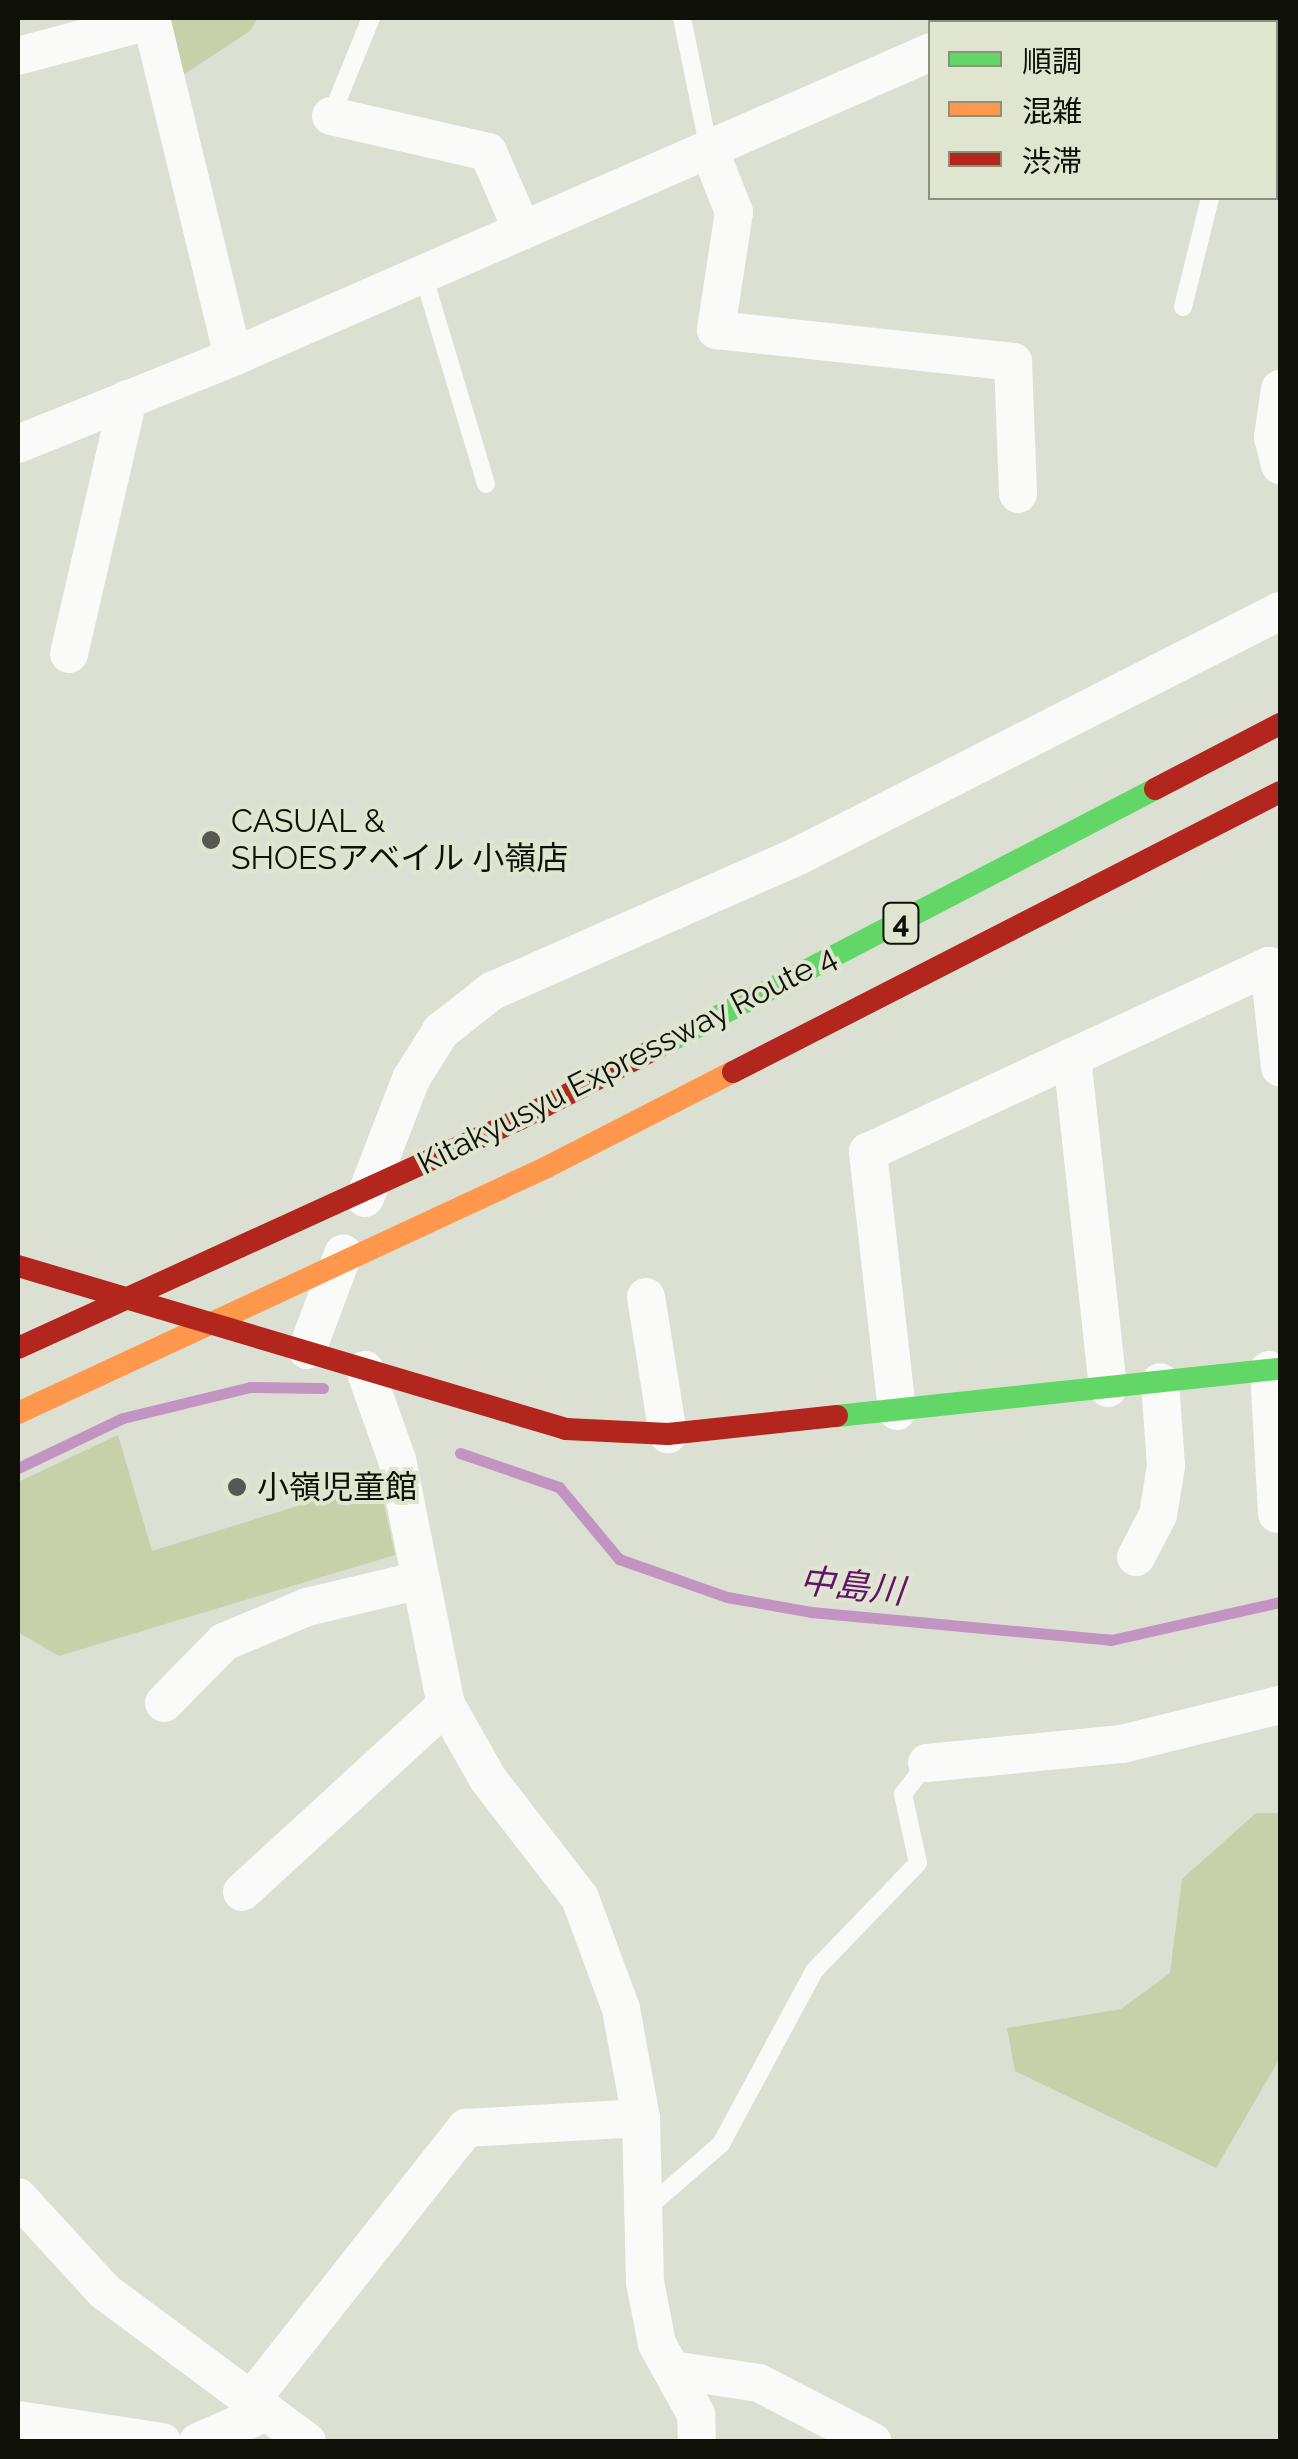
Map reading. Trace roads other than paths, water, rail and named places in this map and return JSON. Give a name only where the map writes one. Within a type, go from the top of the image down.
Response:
[{"type":"main road","name":"Kitakyusyu Expressway Route 4","points":[[18,1348],[520,1119],[1280,724]]},
{"type":"main road","name":"Kitakyusyu Expressway Route 4","points":[[18,1412],[545,1168],[1280,792]]},
{"type":"main road","points":[[18,1266],[566,1429],[668,1434],[1275,1370]]},
{"type":"street","points":[[18,56],[152,19],[233,357]]},
{"type":"street","points":[[18,444],[233,357],[928,53]]},
{"type":"street","points":[[330,116],[488,152],[522,230]]},
{"type":"street","points":[[710,149],[734,212],[716,330],[1013,362],[1018,494]]},
{"type":"street","points":[[1280,389],[1272,437],[1280,465]]},
{"type":"street","points":[[68,654],[128,400]]},
{"type":"street","points":[[307,1350],[411,1079],[441,1031],[492,991],[796,857],[1280,611]]},
{"type":"street","points":[[897,1411],[868,1152],[1269,966],[1280,1068]]},
{"type":"street","points":[[1072,1057],[1108,1388]]},
{"type":"street","points":[[646,1297],[668,1434]]},
{"type":"street","points":[[365,1370],[397,1460],[446,1705],[488,1780],[580,1898],[620,2008],[641,2118],[640,2213],[657,2344],[696,2414],[697,2442]]},
{"type":"street","points":[[1275,1370],[1277,1514]]},
{"type":"street","points":[[1136,1557],[1158,1515],[1166,1466],[1160,1382]]},
{"type":"street","points":[[164,1703],[224,1642],[306,1607],[420,1580]]},
{"type":"street","points":[[242,1892],[446,1705]]},
{"type":"street","points":[[926,1763],[1122,1744],[1280,1705]]},
{"type":"street","points":[[198,2442],[258,2406],[466,2128],[641,2118]]},
{"type":"street","points":[[18,2197],[104,2291],[307,2442]]},
{"type":"street","points":[[672,2370],[759,2383],[873,2442]]},
{"type":"street","points":[[18,2420],[162,2442]]},
{"type":"lane","points":[[330,116],[370,18]]},
{"type":"lane","points":[[682,18],[710,149]]},
{"type":"lane","points":[[1183,307],[1210,200]]},
{"type":"lane","points":[[424,274],[486,484]]},
{"type":"lane","points":[[640,2213],[721,2144],[814,1971],[918,1863],[903,1794],[926,1763]]},
{"type":"waterway","name":"中島川","points":[[18,1468],[123,1418],[250,1387],[323,1388]]},
{"type":"waterway","name":"中島川","points":[[460,1453],[559,1487],[619,1559],[727,1597],[811,1612],[1111,1640],[1280,1602]]},
{"type":"place","name":"CASUAL & SHOESアベイル 小嶺店","points":[[211,840]]},
{"type":"place","name":"小嶺児童館","points":[[237,1487]]}]
